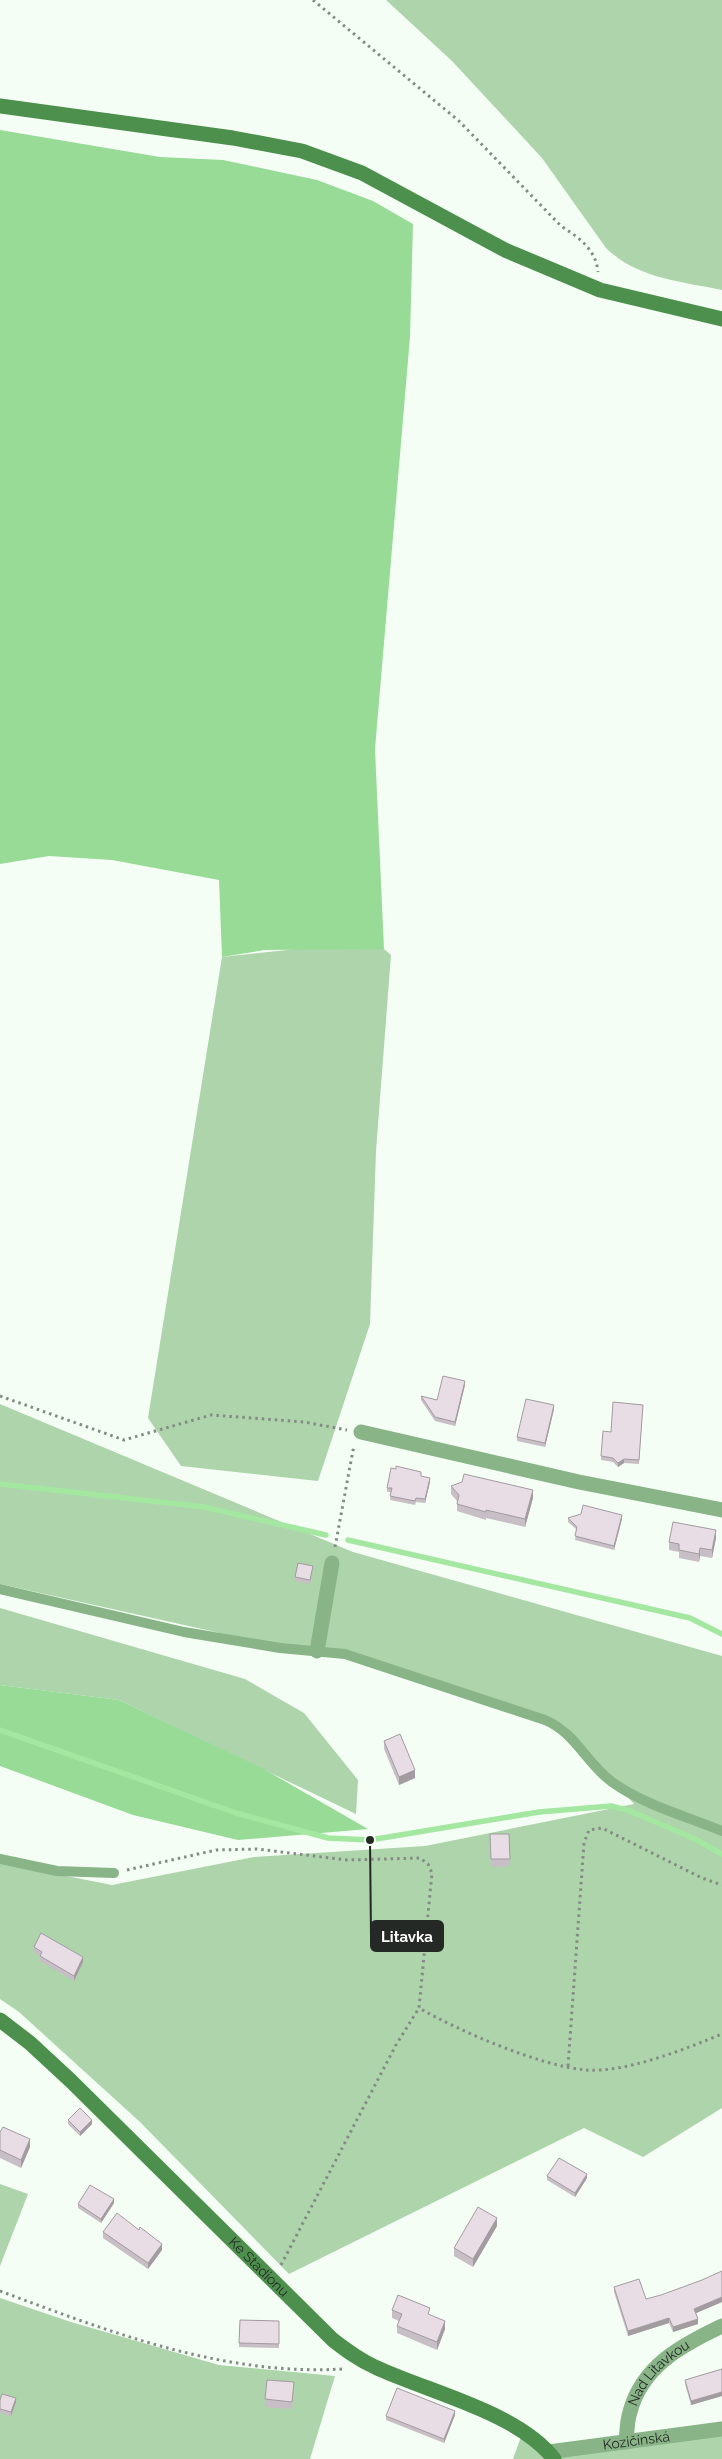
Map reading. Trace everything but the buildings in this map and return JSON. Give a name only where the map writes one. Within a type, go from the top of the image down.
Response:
[{"type":"street","points":[[0,106],[233,138],[302,151],[362,173],[505,250],[600,290],[722,319]]},
{"type":"street","points":[[361,1432],[579,1482],[722,1510]]},
{"type":"street","points":[[317,1651],[332,1563]]},
{"type":"street","name":"Ke Stadionu","points":[[0,2020],[30,2043],[71,2081],[333,2340],[353,2355],[374,2367],[508,2423],[552,2456]]},
{"type":"street","name":"Nad Litavkou","points":[[626,2442],[630,2412],[639,2387],[656,2366],[675,2350],[722,2326]]},
{"type":"street","name":"Kozičínská","points":[[552,2456],[626,2442],[722,2429]]},
{"type":"lane","points":[[0,1589],[184,1632],[345,1654],[559,1726],[595,1767],[612,1782],[633,1795],[722,1831]]},
{"type":"lane","points":[[0,1859],[57,1871],[114,1873]]},
{"type":"path","points":[[313,0],[459,121],[561,226],[580,238],[591,251],[598,265],[600,290]]},
{"type":"path","points":[[0,1396],[124,1440],[211,1414],[304,1422],[361,1432],[355,1440],[338,1528]]},
{"type":"path","points":[[568,2066],[584,1843],[589,1830],[602,1828],[702,1878],[722,1885]]},
{"type":"path","points":[[114,1873],[216,1850],[257,1849],[347,1860],[420,1858],[428,1864],[432,1873],[419,2008],[396,2045],[272,2281]]},
{"type":"path","points":[[419,2008],[441,2020],[513,2050],[542,2060],[587,2070],[619,2066],[679,2052],[722,2034]]},
{"type":"path","points":[[0,2291],[90,2325],[159,2347],[228,2362],[315,2370],[345,2369]]},
{"type":"green space","points":[[386,0],[722,0],[722,290],[646,273],[618,258],[606,248],[542,158],[452,61]]},
{"type":"green space","points":[[0,130],[160,157],[223,160],[317,180],[373,201],[413,224],[410,337],[375,749],[384,949],[265,950],[222,957],[219,880],[112,860],[49,856],[0,864]]},
{"type":"green space","points":[[297,949],[384,949],[391,955],[376,1151],[370,1324],[318,1481],[181,1466],[148,1418],[222,957]]},
{"type":"green space","points":[[0,1404],[353,1552],[722,1656],[722,2108],[643,2157],[584,2128],[289,2274],[140,2122],[19,2012],[0,1999],[0,1863],[112,1885],[254,1857],[425,1846],[634,1804],[565,1726],[346,1651],[279,1646],[0,1584]]},
{"type":"green space","points":[[0,1608],[245,1679],[304,1713],[358,1780],[356,1814],[119,1700],[0,1685]]},
{"type":"green space","points":[[0,1685],[119,1700],[262,1768],[368,1829],[238,1840],[133,1815],[0,1766]]},
{"type":"green space","points":[[0,2184],[28,2194],[0,2266]]},
{"type":"green space","points":[[0,2298],[71,2322],[219,2365],[335,2376],[310,2459],[0,2459]]},
{"type":"green space","points":[[722,2429],[722,2459],[557,2459],[554,2454]]},
{"type":"green space","points":[[522,2434],[554,2459],[513,2459]]},
{"type":"waterway","points":[[0,1484],[204,1507],[326,1535]]},
{"type":"waterway","points":[[348,1540],[690,1618],[722,1634]]},
{"type":"waterway","points":[[0,1730],[236,1813],[328,1838],[370,1840],[539,1812],[611,1806],[630,1811],[695,1839],[722,1854]]},
{"type":"place","name":"Litavka","points":[[370,1840]]}]
